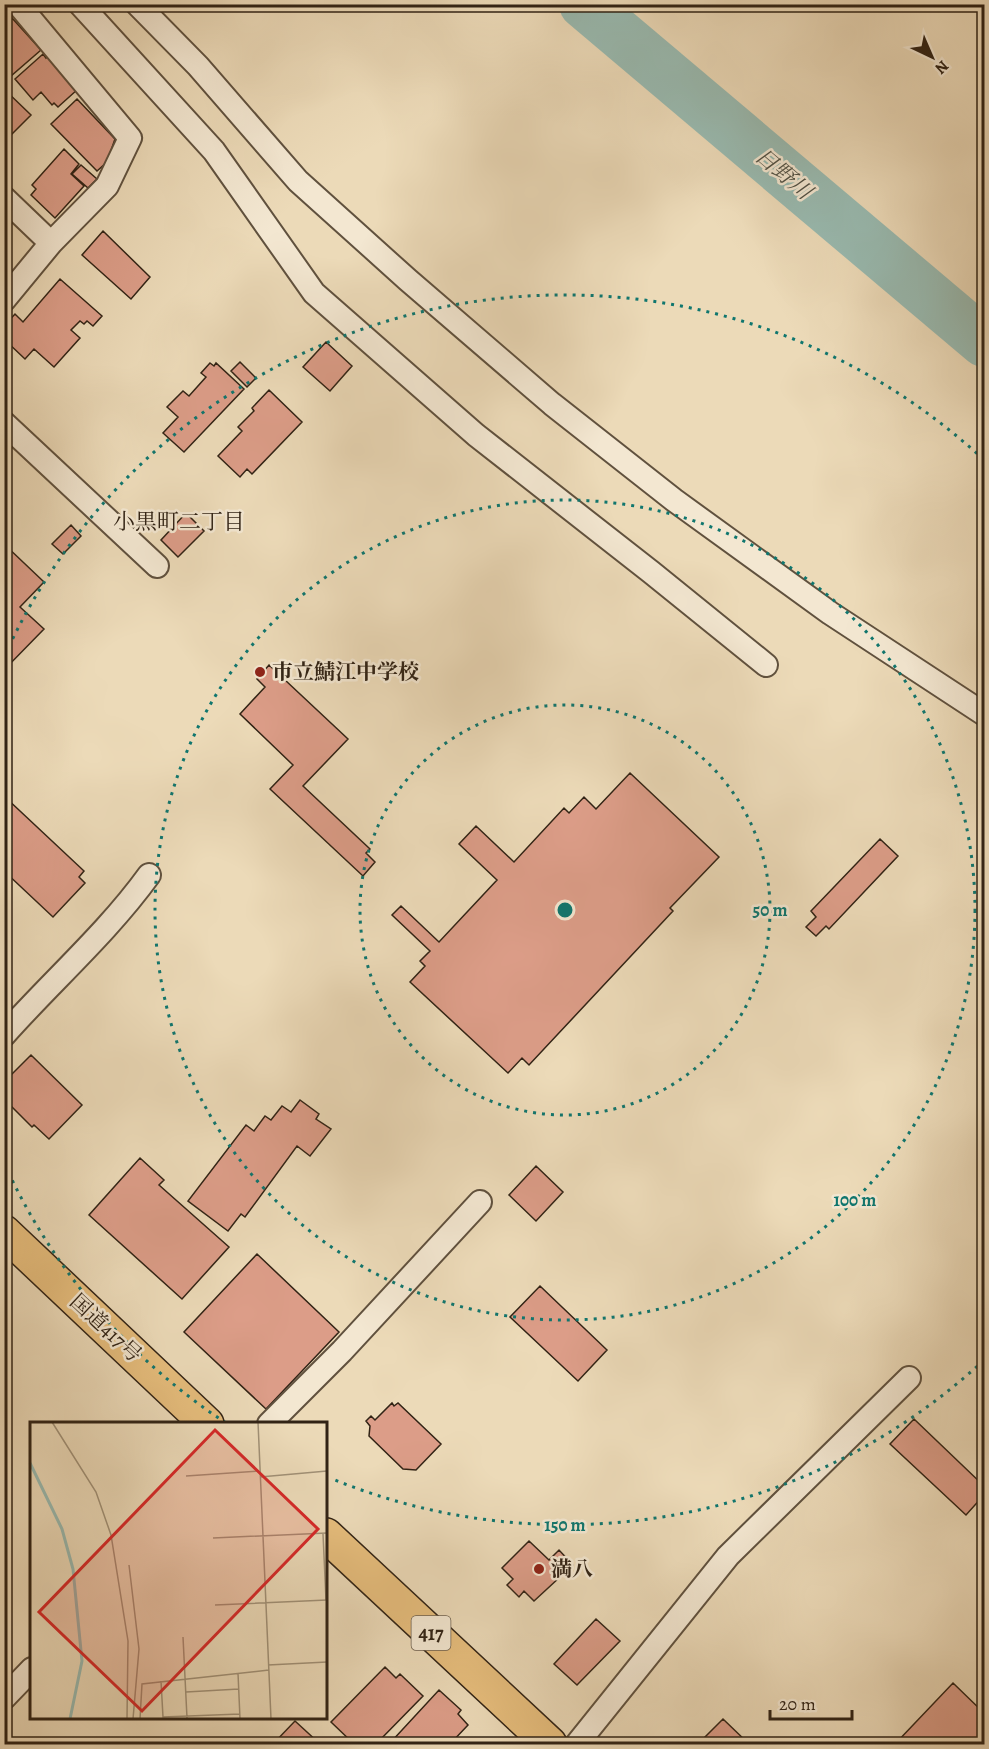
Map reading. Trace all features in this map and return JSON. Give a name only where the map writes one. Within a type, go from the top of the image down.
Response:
[{"type":"highway","name":"国道417号","points":[[4,1232],[205,1422]]},
{"type":"highway","name":"417","points":[[327,1536],[550,1744]]},
{"type":"street","points":[[4,300],[51,243],[107,186],[130,138],[18,4]]},
{"type":"street","points":[[80,4],[214,151],[314,293],[476,435],[766,665]]},
{"type":"street","points":[[137,4],[198,66],[297,181],[552,404],[674,500],[830,613],[984,714]]},
{"type":"street","points":[[4,198],[51,243]]},
{"type":"street","points":[[4,423],[157,566]]},
{"type":"street","points":[[4,1035],[131,901],[149,875]]},
{"type":"street","points":[[271,1422],[342,1350],[480,1202]]},
{"type":"street","points":[[577,1744],[728,1556],[909,1378]]},
{"type":"street","points":[[4,1698],[30,1671]]},
{"type":"building","points":[[12,18],[41,50],[4,82],[4,25]]},
{"type":"building","points":[[43,54],[46,58],[48,56],[78,89],[58,107],[54,103],[52,105],[41,92],[33,100],[15,79]]},
{"type":"building","points":[[4,89],[31,115],[4,142]]},
{"type":"building","points":[[77,99],[115,139],[107,162],[97,171],[51,124]]},
{"type":"building","points":[[64,149],[79,164],[71,174],[84,186],[55,218],[31,195],[36,189],[32,185]]},
{"type":"building","points":[[81,165],[97,179],[88,188],[72,174]]},
{"type":"building","points":[[103,231],[150,277],[131,299],[82,255]]},
{"type":"building","points":[[60,279],[102,316],[93,326],[87,321],[84,324],[80,321],[71,330],[80,338],[54,367],[34,349],[25,359],[6,341],[11,336],[4,331],[4,326],[15,314],[23,322]]},
{"type":"building","points":[[326,342],[352,366],[330,391],[303,367]]},
{"type":"building","points":[[240,362],[256,378],[247,387],[231,371]]},
{"type":"building","points":[[210,363],[214,366],[216,363],[244,389],[184,452],[163,433],[178,417],[167,407],[183,391],[189,396],[206,377],[201,373]]},
{"type":"building","points":[[269,390],[302,422],[252,474],[247,469],[240,477],[218,456],[242,431],[238,427],[254,411],[252,408]]},
{"type":"building","points":[[186,513],[204,531],[178,557],[161,540]]},
{"type":"building","points":[[71,525],[81,536],[63,554],[52,544]]},
{"type":"building","points":[[4,544],[44,582],[20,607],[44,629],[4,670]]},
{"type":"building","points":[[269,665],[348,739],[303,786],[370,849],[366,853],[375,862],[363,876],[270,789],[293,765],[240,714],[265,687],[257,679]]},
{"type":"building","points":[[630,773],[719,857],[670,908],[673,911],[529,1065],[522,1058],[508,1073],[410,982],[425,966],[420,961],[430,951],[392,915],[401,906],[439,942],[497,880],[459,844],[476,826],[514,862],[564,808],[569,813],[584,797],[596,809]]},
{"type":"building","points":[[4,796],[84,871],[79,877],[85,883],[53,917],[4,871]]},
{"type":"building","points":[[880,839],[898,856],[829,929],[826,926],[816,936],[806,927],[816,917],[811,911]]},
{"type":"building","points":[[31,1055],[82,1105],[49,1139],[34,1125],[32,1127],[11,1106],[4,1112],[4,1082]]},
{"type":"building","points":[[300,1100],[319,1114],[316,1119],[331,1129],[310,1156],[297,1146],[245,1217],[241,1214],[228,1231],[188,1201],[246,1125],[254,1131],[265,1116],[271,1120],[282,1106],[291,1112]]},
{"type":"building","points":[[140,1158],[164,1180],[159,1185],[229,1247],[182,1299],[89,1215]]},
{"type":"building","points":[[536,1166],[563,1192],[536,1221],[509,1195]]},
{"type":"building","points":[[257,1254],[339,1332],[266,1409],[184,1332]]},
{"type":"building","points":[[540,1286],[607,1350],[578,1381],[510,1317]]},
{"type":"building","points":[[392,1403],[394,1406],[398,1403],[441,1444],[416,1470],[403,1469],[369,1436],[370,1426],[366,1421],[371,1416],[375,1420]]},
{"type":"building","points":[[914,1419],[984,1486],[984,1495],[966,1515],[890,1444]]},
{"type":"building","points":[[529,1541],[549,1560],[559,1550],[573,1565],[534,1601],[524,1591],[519,1597],[507,1585],[513,1579],[502,1568]]},
{"type":"building","points":[[596,1619],[620,1641],[577,1685],[554,1664]]},
{"type":"building","points":[[385,1667],[396,1678],[400,1674],[423,1696],[376,1744],[354,1744],[331,1722]]},
{"type":"building","points":[[953,1683],[984,1713],[984,1744],[895,1744]]},
{"type":"building","points":[[439,1690],[461,1710],[458,1714],[468,1725],[450,1744],[390,1743]]},
{"type":"building","points":[[723,1719],[749,1744],[698,1744]]},
{"type":"building","points":[[295,1721],[320,1744],[273,1744]]},
{"type":"waterway","name":"日野川","points":[[584,4],[984,342]]},
{"type":"place","name":"市立鯖江中学校","points":[[260,672]]},
{"type":"place","name":"満八","points":[[539,1569]]},
{"type":"district","name":"小黒町二丁目","points":[[179,521]]}]
